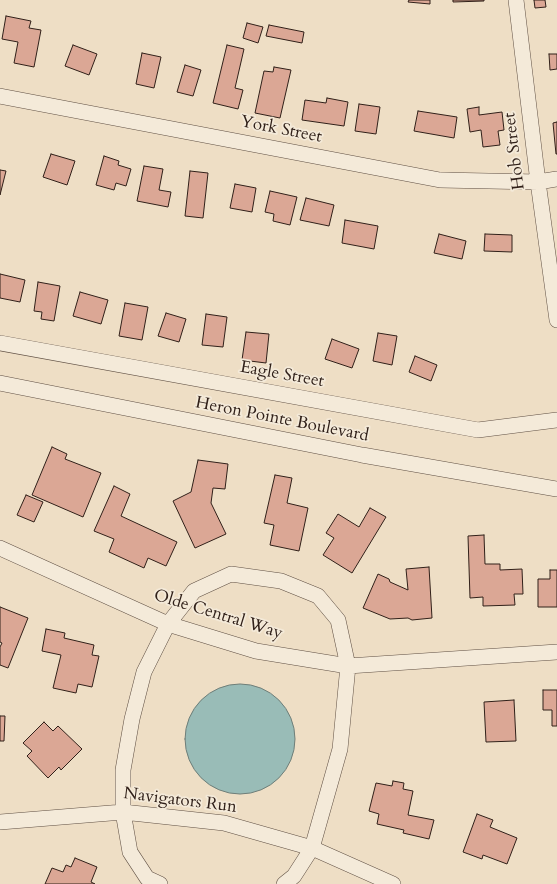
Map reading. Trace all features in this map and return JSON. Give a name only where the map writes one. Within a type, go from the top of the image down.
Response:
[{"type":"street","name":"Hob Street","points":[[516,0],[538,182],[557,320]]},
{"type":"street","name":"York Street","points":[[0,96],[440,180],[538,182],[557,179]]},
{"type":"street","name":"Eagle Street","points":[[0,343],[478,430],[557,420]]},
{"type":"street","name":"Heron Pointe Boulevard","points":[[0,383],[362,455],[557,489]]},
{"type":"street","name":"Olde Central Way","points":[[0,548],[168,624],[256,651],[348,666],[557,652]]},
{"type":"street","points":[[160,884],[147,878],[130,852],[123,812],[123,770],[132,719],[144,672],[168,624],[194,591],[231,574],[281,581],[318,596],[338,620],[348,666],[340,749],[312,848],[294,876],[284,884]]},
{"type":"street","name":"Navigators Run","points":[[0,822],[123,812],[224,823],[312,848],[393,884]]},
{"type":"water","points":[[240,684],[261,688],[271,693],[279,700],[286,708],[291,718],[295,739],[291,760],[286,770],[279,778],[271,785],[261,790],[240,794],[219,790],[209,785],[201,778],[194,770],[189,760],[185,739],[189,718],[194,708],[201,700],[209,693],[219,688]]},
{"type":"building","points":[[409,0],[430,0],[430,4],[408,2]]},
{"type":"building","points":[[453,0],[484,0],[484,1],[453,2]]},
{"type":"building","points":[[534,0],[545,0],[546,7],[535,8]]},
{"type":"building","points":[[6,16],[31,21],[29,28],[41,30],[34,67],[14,63],[18,42],[2,39]]},
{"type":"building","points":[[247,23],[263,27],[258,43],[243,38]]},
{"type":"building","points":[[269,25],[304,32],[302,43],[266,36]]},
{"type":"building","points":[[73,45],[97,54],[89,75],[65,66]]},
{"type":"building","points":[[227,45],[244,49],[235,88],[243,90],[238,109],[213,103]]},
{"type":"building","points":[[142,53],[161,57],[154,88],[136,84]]},
{"type":"building","points":[[549,54],[557,54],[557,69],[550,70]]},
{"type":"building","points":[[185,65],[201,70],[193,96],[177,92]]},
{"type":"building","points":[[274,67],[291,70],[280,118],[255,113],[264,71],[273,72]]},
{"type":"building","points":[[327,98],[348,102],[344,126],[302,120],[305,100],[326,103]]},
{"type":"building","points":[[359,104],[380,107],[376,134],[355,131]]},
{"type":"building","points":[[479,107],[479,115],[502,112],[504,130],[498,131],[500,145],[483,147],[481,130],[470,132],[467,109]]},
{"type":"building","points":[[418,111],[457,117],[454,138],[414,131]]},
{"type":"building","points":[[557,122],[557,154],[556,154],[553,123]]},
{"type":"building","points":[[51,154],[75,161],[67,185],[43,177]]},
{"type":"building","points":[[104,156],[119,161],[118,165],[131,169],[126,186],[116,183],[114,190],[96,185]]},
{"type":"building","points":[[144,166],[163,169],[159,190],[171,192],[168,207],[137,201]]},
{"type":"building","points":[[0,170],[6,171],[0,195]]},
{"type":"building","points":[[190,171],[208,173],[203,218],[185,216]]},
{"type":"building","points":[[235,184],[256,188],[252,212],[230,208]]},
{"type":"building","points":[[270,191],[297,197],[290,225],[273,221],[274,214],[265,212]]},
{"type":"building","points":[[306,198],[334,205],[329,226],[300,220]]},
{"type":"building","points":[[345,220],[378,226],[374,249],[342,243]]},
{"type":"building","points":[[439,234],[466,241],[462,259],[434,253]]},
{"type":"building","points":[[485,234],[512,235],[512,252],[484,251]]},
{"type":"building","points":[[0,274],[25,280],[20,302],[0,298]]},
{"type":"building","points":[[38,282],[60,286],[54,321],[41,319],[42,312],[34,311]]},
{"type":"building","points":[[80,292],[108,300],[101,324],[73,316]]},
{"type":"building","points":[[125,303],[148,307],[142,340],[119,336]]},
{"type":"building","points":[[166,313],[186,319],[179,342],[158,336]]},
{"type":"building","points":[[206,314],[227,317],[223,347],[202,345]]},
{"type":"building","points":[[246,332],[269,334],[266,363],[242,360]]},
{"type":"building","points":[[378,333],[397,336],[392,365],[373,361]]},
{"type":"building","points":[[332,339],[359,349],[352,368],[325,359]]},
{"type":"building","points":[[415,356],[437,365],[431,381],[409,372]]},
{"type":"building","points":[[52,447],[67,454],[65,459],[101,473],[83,517],[32,495]]},
{"type":"building","points":[[198,460],[228,464],[225,489],[213,488],[211,503],[226,534],[195,548],[173,501],[191,492]]},
{"type":"building","points":[[275,475],[292,478],[287,503],[308,508],[299,551],[270,545],[274,525],[264,523]]},
{"type":"building","points":[[114,486],[130,494],[121,516],[177,542],[166,566],[148,558],[144,568],[109,552],[114,539],[94,531]]},
{"type":"building","points":[[26,495],[43,502],[34,522],[17,515]]},
{"type":"building","points":[[370,508],[386,517],[352,573],[323,555],[334,538],[326,533],[338,514],[359,527]]},
{"type":"building","points":[[484,535],[485,564],[500,564],[500,570],[522,569],[523,594],[514,594],[515,605],[483,606],[483,597],[470,598],[468,536]]},
{"type":"building","points":[[429,567],[432,618],[412,620],[408,618],[390,619],[363,608],[378,574],[389,579],[390,582],[408,590],[406,569]]},
{"type":"building","points":[[550,570],[557,570],[557,607],[538,607],[538,579],[550,579]]},
{"type":"building","points":[[0,607],[28,618],[8,668],[0,665],[0,647],[2,643],[0,642]]},
{"type":"building","points":[[46,629],[65,633],[64,638],[94,645],[92,655],[99,656],[92,687],[78,684],[76,693],[53,688],[61,655],[42,651]]},
{"type":"building","points":[[543,690],[557,690],[557,726],[552,726],[552,710],[543,710]]},
{"type":"building","points":[[514,700],[516,741],[486,742],[484,702]]},
{"type":"building","points":[[0,716],[5,716],[4,741],[0,741]]},
{"type":"building","points":[[44,722],[53,731],[58,726],[82,749],[61,770],[59,767],[48,778],[27,756],[32,751],[23,743]]},
{"type":"building","points":[[393,781],[404,783],[403,789],[413,791],[408,815],[434,820],[429,839],[403,833],[404,830],[377,824],[379,814],[369,811],[376,783],[392,786]]},
{"type":"building","points":[[477,814],[493,820],[490,827],[517,838],[507,864],[483,855],[482,859],[463,852]]},
{"type":"building","points":[[75,858],[97,867],[91,882],[95,884],[45,884],[52,868],[63,872],[66,865],[71,867]]}]
